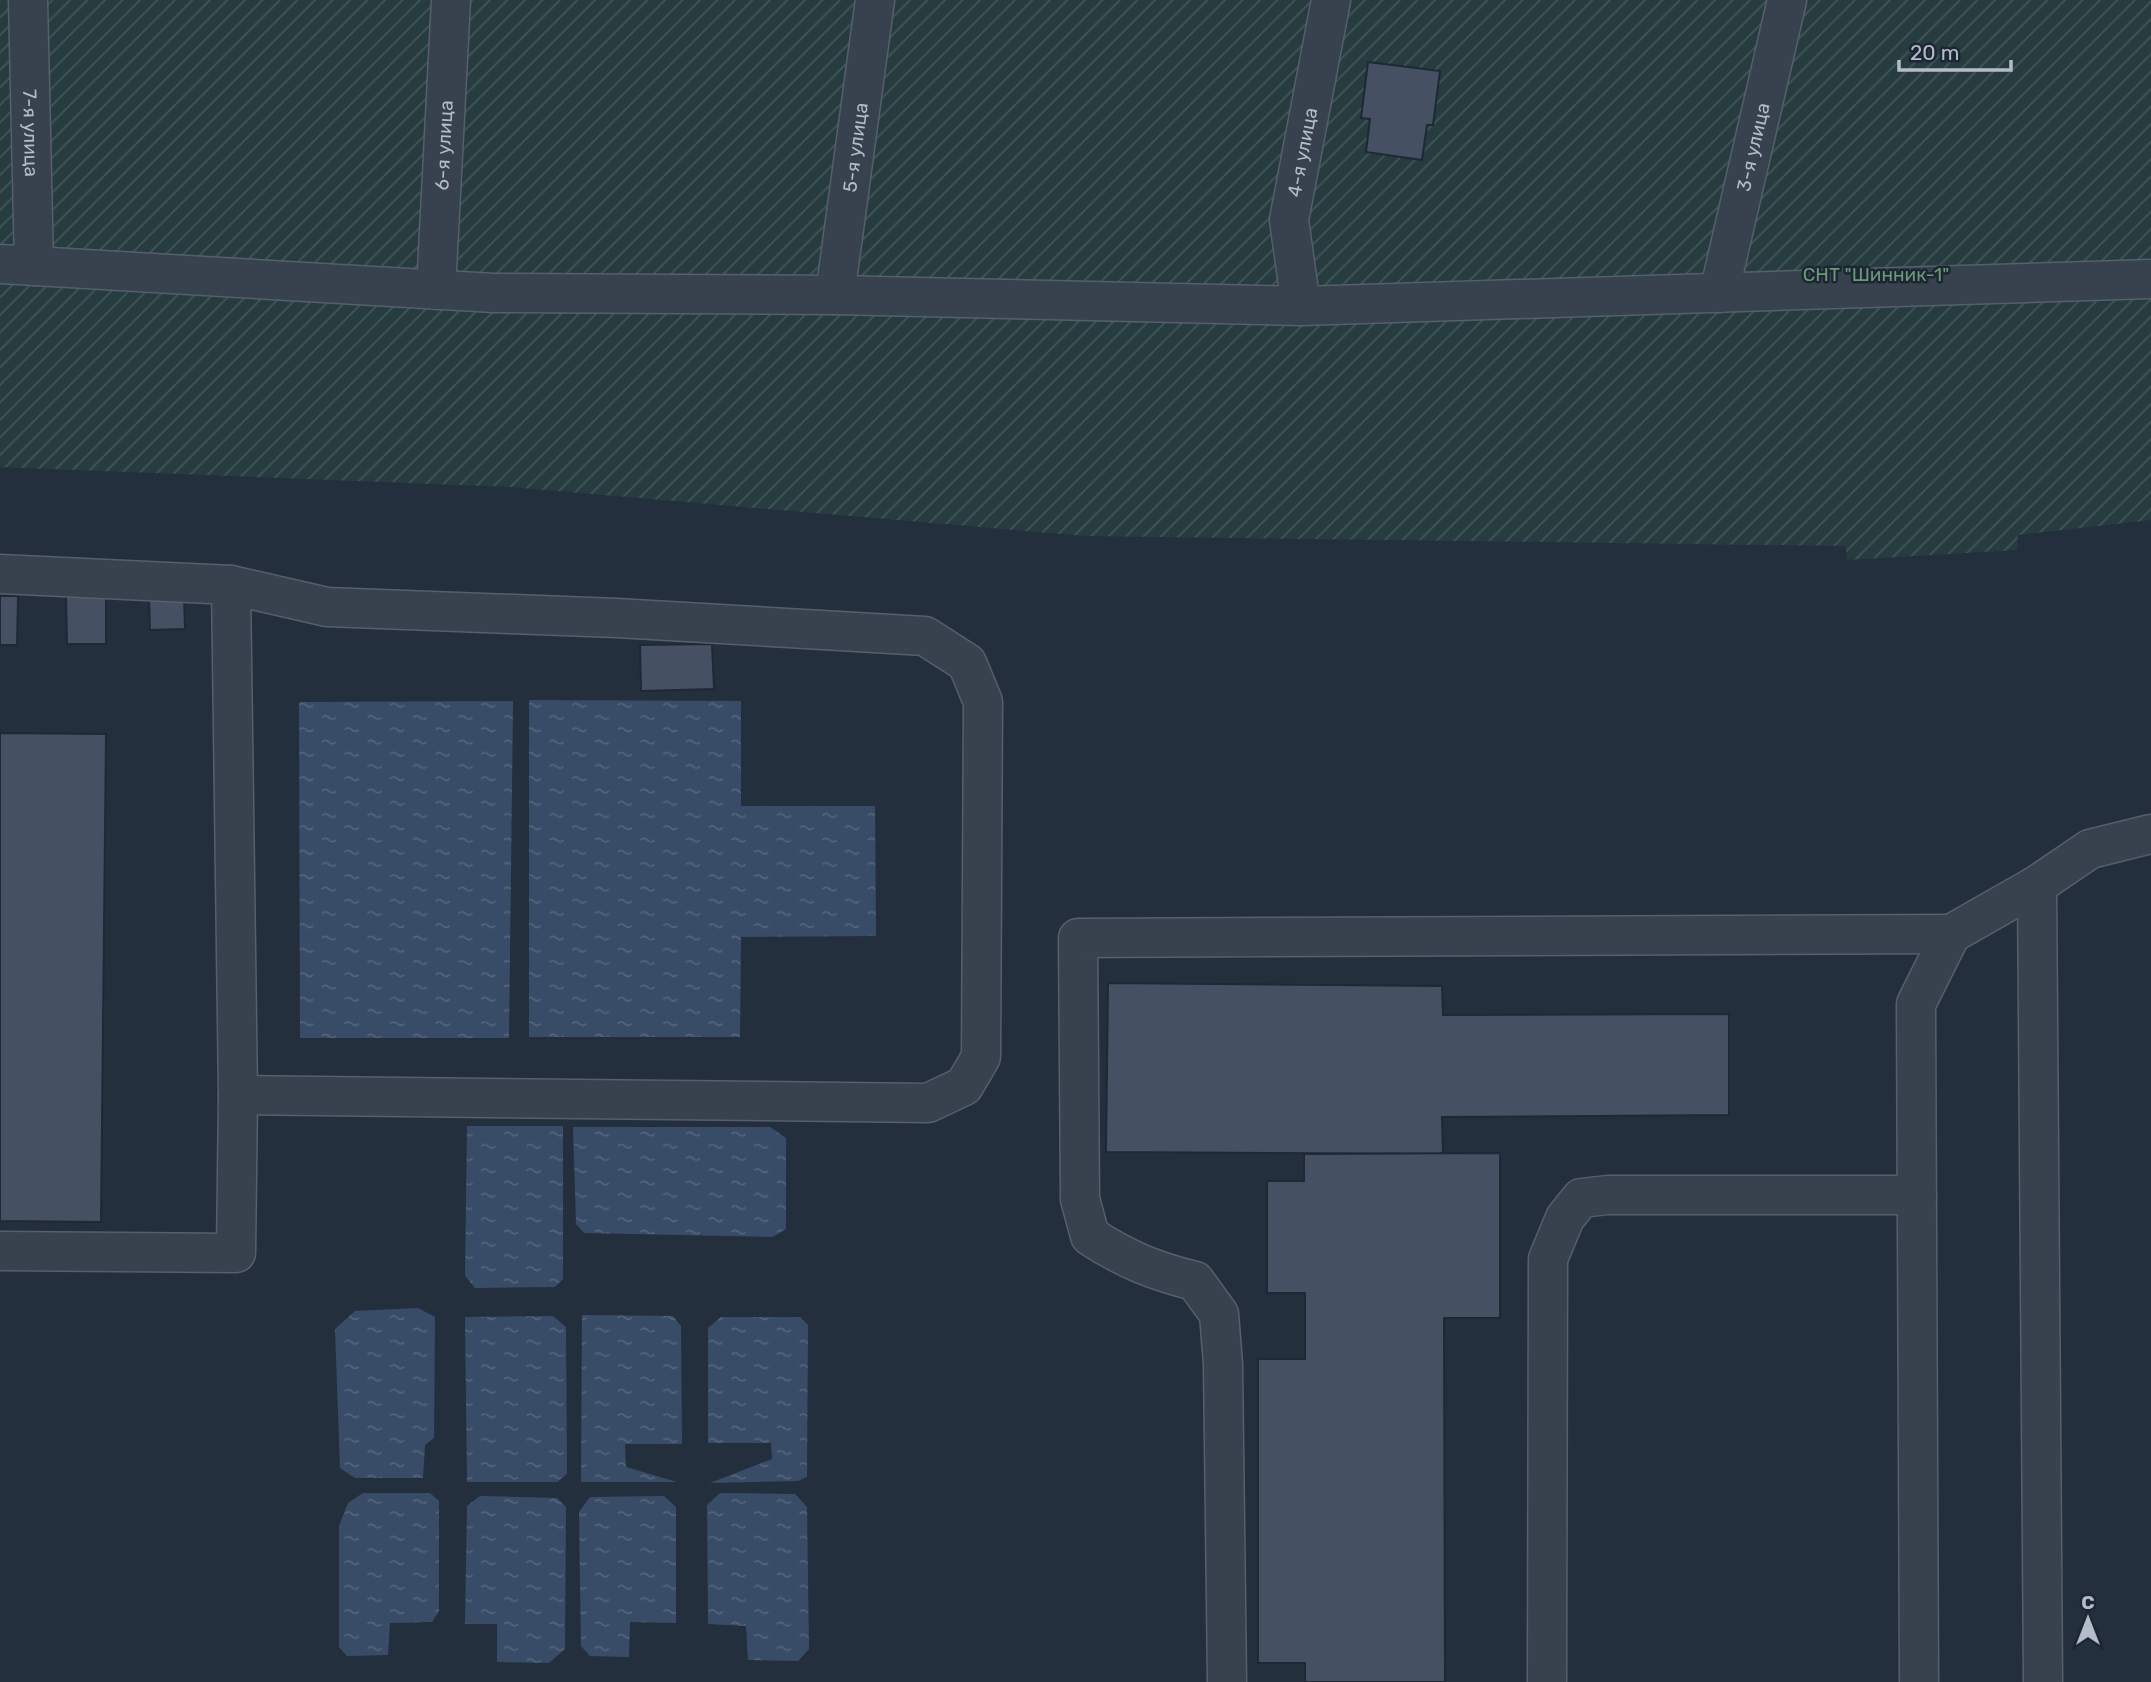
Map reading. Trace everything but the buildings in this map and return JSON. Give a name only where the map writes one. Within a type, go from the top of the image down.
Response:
[{"type":"street","name":"7-я улица","points":[[17,265],[27,0]]},
{"type":"street","name":"6-я улица","points":[[436,290],[451,0]]},
{"type":"street","name":"5-я улица","points":[[835,295],[875,0]]},
{"type":"street","name":"4-я улица","points":[[1301,306],[1289,220],[1331,0]]},
{"type":"street","name":"3-я улица","points":[[1719,293],[1787,0]]},
{"type":"street","points":[[17,265],[494,293],[835,295],[1301,306],[2151,279]]},
{"type":"street","points":[[0,574],[232,585],[327,607],[617,618],[925,636],[967,663],[983,702],[981,1057],[964,1086],[928,1103],[238,1095]]},
{"type":"street","points":[[0,1251],[236,1253],[238,1095],[232,585]]},
{"type":"street","points":[[1227,1682],[1223,1364],[1219,1314],[1195,1281],[1155,1271],[1118,1254],[1090,1236],[1080,1199],[1078,938],[1951,934],[2037,885],[2090,849],[2151,834]]},
{"type":"street","points":[[2037,885],[2043,1682]]},
{"type":"street","points":[[1919,1682],[1916,1004],[1951,934]]},
{"type":"street","points":[[1547,1682],[1548,1259],[1565,1218],[1581,1198],[1608,1195],[1917,1195]]},
{"type":"green space","name":"СНТ \"Шинник-1\"","points":[[0,0],[2151,0],[2151,520],[2018,535],[2017,550],[1847,560],[1846,546],[1084,536],[510,487],[0,467]]},
{"type":"water","points":[[529,700],[741,701],[741,806],[875,806],[876,936],[741,937],[740,1037],[529,1037]]},
{"type":"water","points":[[513,701],[509,1038],[300,1038],[299,702]]},
{"type":"water","points":[[467,1126],[563,1126],[563,1279],[555,1287],[475,1288],[465,1276]]},
{"type":"water","points":[[573,1127],[770,1127],[786,1138],[786,1229],[773,1237],[584,1233],[576,1224]]},
{"type":"water","points":[[418,1308],[435,1317],[434,1438],[425,1445],[423,1478],[355,1478],[340,1468],[335,1329],[355,1311]]},
{"type":"water","points":[[582,1315],[673,1316],[681,1326],[682,1444],[625,1444],[626,1467],[677,1482],[581,1482]]},
{"type":"water","points":[[553,1316],[566,1327],[567,1474],[557,1482],[467,1482],[465,1317]]},
{"type":"water","points":[[721,1317],[800,1317],[808,1325],[807,1477],[798,1481],[710,1483],[772,1459],[771,1443],[708,1443],[708,1328]]},
{"type":"water","points":[[363,1493],[430,1493],[439,1501],[439,1611],[432,1622],[390,1623],[388,1655],[347,1656],[339,1647],[339,1526],[348,1503]]},
{"type":"water","points":[[720,1493],[795,1494],[807,1507],[809,1649],[798,1661],[748,1660],[746,1626],[708,1624],[707,1505]]},
{"type":"water","points":[[480,1496],[557,1498],[566,1507],[565,1649],[549,1663],[497,1662],[497,1624],[465,1624],[467,1506]]},
{"type":"water","points":[[664,1496],[676,1507],[676,1623],[630,1622],[629,1657],[590,1656],[581,1646],[579,1512],[590,1497]]}]
